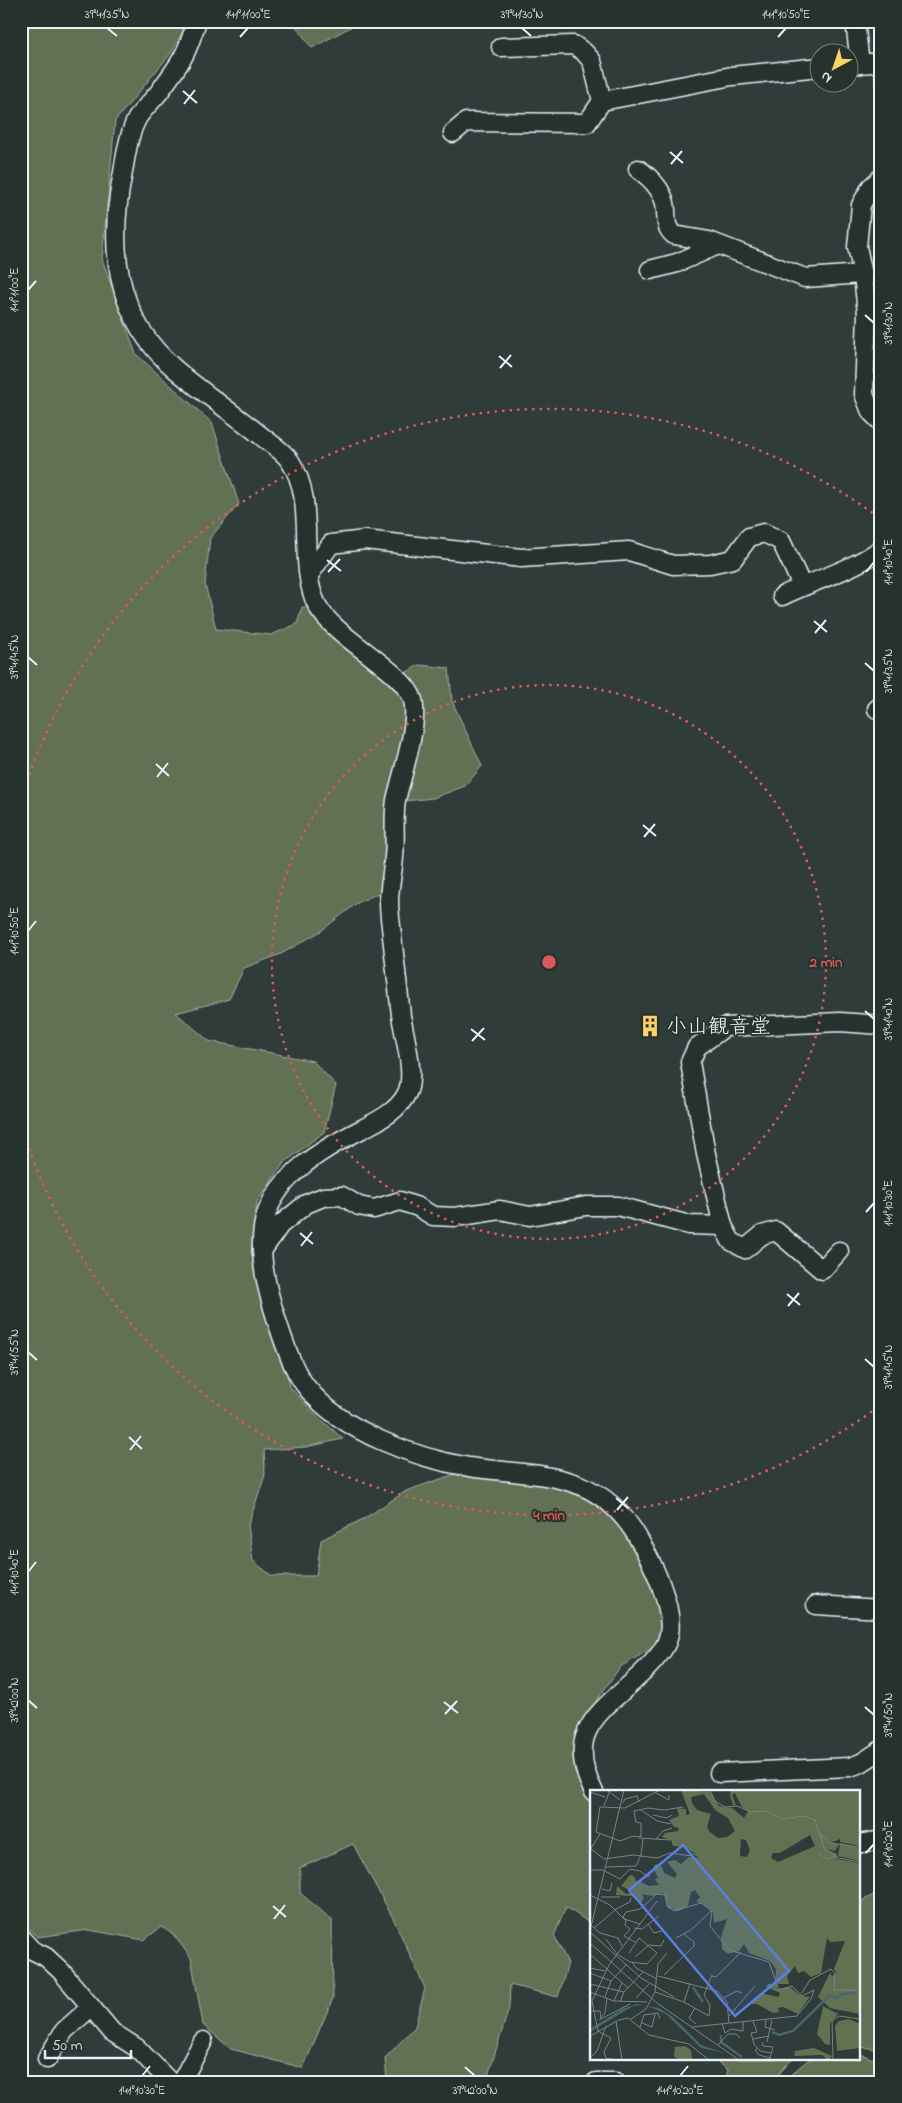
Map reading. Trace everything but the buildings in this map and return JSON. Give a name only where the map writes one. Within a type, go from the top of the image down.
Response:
[{"type":"street","points":[[197,21],[185,54],[157,95],[136,119],[119,190],[115,249],[120,274],[134,320],[155,351],[177,371],[289,458],[300,482],[307,535],[310,588],[321,612],[351,641],[404,684],[413,700],[413,731],[395,808],[395,851],[388,900],[401,1016],[411,1078],[406,1094],[387,1117],[359,1130],[294,1172],[272,1201],[263,1223],[262,1251],[265,1275],[277,1322],[290,1359],[307,1388],[329,1409],[349,1424],[428,1459],[566,1479],[583,1485],[601,1496],[620,1513],[637,1535],[657,1578],[669,1610],[668,1640],[663,1650],[645,1670],[596,1716],[587,1728],[583,1738],[582,1759],[586,1776],[593,1790]]},
{"type":"street","points":[[855,21],[855,42]]},
{"type":"street","points":[[501,47],[574,45],[592,61],[602,101]]},
{"type":"street","points":[[860,64],[881,62]]},
{"type":"street","points":[[453,133],[466,122],[587,122],[602,101],[732,76],[810,68]]},
{"type":"street","points":[[638,169],[648,176],[661,191],[665,204],[666,225],[674,235],[709,241],[805,278],[864,274]]},
{"type":"street","points":[[881,178],[871,187],[861,205],[857,247],[864,274],[867,314],[864,394],[870,412],[881,422]]},
{"type":"street","points":[[650,270],[677,263],[718,244]]},
{"type":"street","points":[[309,575],[331,544],[365,540],[521,558],[629,551],[673,565],[710,564],[733,559],[749,537],[764,533],[781,541],[802,586]]},
{"type":"street","points":[[782,596],[862,562],[881,549]]},
{"type":"street","points":[[838,1251],[822,1270],[776,1231],[762,1235],[745,1248],[731,1241],[723,1226],[706,1154],[690,1062],[697,1047],[726,1027],[840,1022],[881,1025]]},
{"type":"street","points":[[262,1251],[280,1225],[306,1204],[323,1197],[342,1196],[359,1206],[374,1209],[400,1201],[418,1207],[433,1216],[455,1217],[500,1210],[530,1216],[586,1206],[618,1206],[689,1225],[723,1226]]},
{"type":"street","points":[[816,1605],[881,1609]]},
{"type":"street","points":[[719,1773],[850,1767],[861,1763],[881,1750]]},
{"type":"street","points":[[860,1844],[881,1840]]},
{"type":"street","points":[[21,1938],[32,1950],[46,1958],[61,1971],[112,2032],[137,2048],[170,2082]]},
{"type":"street","points":[[47,2059],[64,2030],[91,2007]]},
{"type":"street","points":[[181,2082],[202,2041]]},
{"type":"street","points":[[596,2082],[616,2082]]},
{"type":"green space","points":[[21,21],[189,21],[171,53],[115,121],[102,259],[136,354],[212,423],[239,504],[210,538],[205,584],[216,629],[271,635],[297,624],[302,607],[319,607],[397,678],[419,665],[449,668],[452,701],[482,766],[465,786],[433,798],[395,802],[387,889],[357,903],[321,931],[281,954],[244,968],[229,999],[176,1013],[209,1041],[313,1061],[336,1085],[324,1132],[284,1163],[257,1202],[251,1253],[282,1347],[290,1387],[311,1410],[343,1439],[306,1447],[264,1450],[265,1475],[248,1525],[253,1561],[272,1576],[316,1576],[321,1540],[365,1518],[406,1491],[455,1474],[546,1482],[586,1497],[621,1519],[663,1606],[659,1644],[620,1667],[592,1707],[574,1760],[590,1801],[590,1923],[566,1907],[554,1936],[568,1963],[558,1997],[510,1985],[509,2008],[486,2082],[387,2082],[385,2058],[415,2027],[425,1988],[394,1920],[353,1844],[300,1868],[300,1893],[332,1920],[333,1998],[303,2068],[231,2049],[203,2025],[191,1958],[173,1934],[161,1927],[144,1940],[89,1930],[37,1937],[21,1921]]},
{"type":"green space","points":[[292,21],[352,21],[354,25],[312,48]]},
{"type":"green space","points":[[881,67],[881,100],[877,101],[874,68]]},
{"type":"green space","points":[[881,1891],[881,2049],[860,2047],[860,1902]]},
{"type":"green space","points":[[860,2054],[881,2062],[881,2082],[786,2082],[788,2077],[808,2060],[860,2060]]},
{"type":"green space","points":[[715,2060],[791,2060],[772,2082],[725,2082],[728,2070]]},
{"type":"place","name":"小山観音堂","points":[[650,1026]]}]
